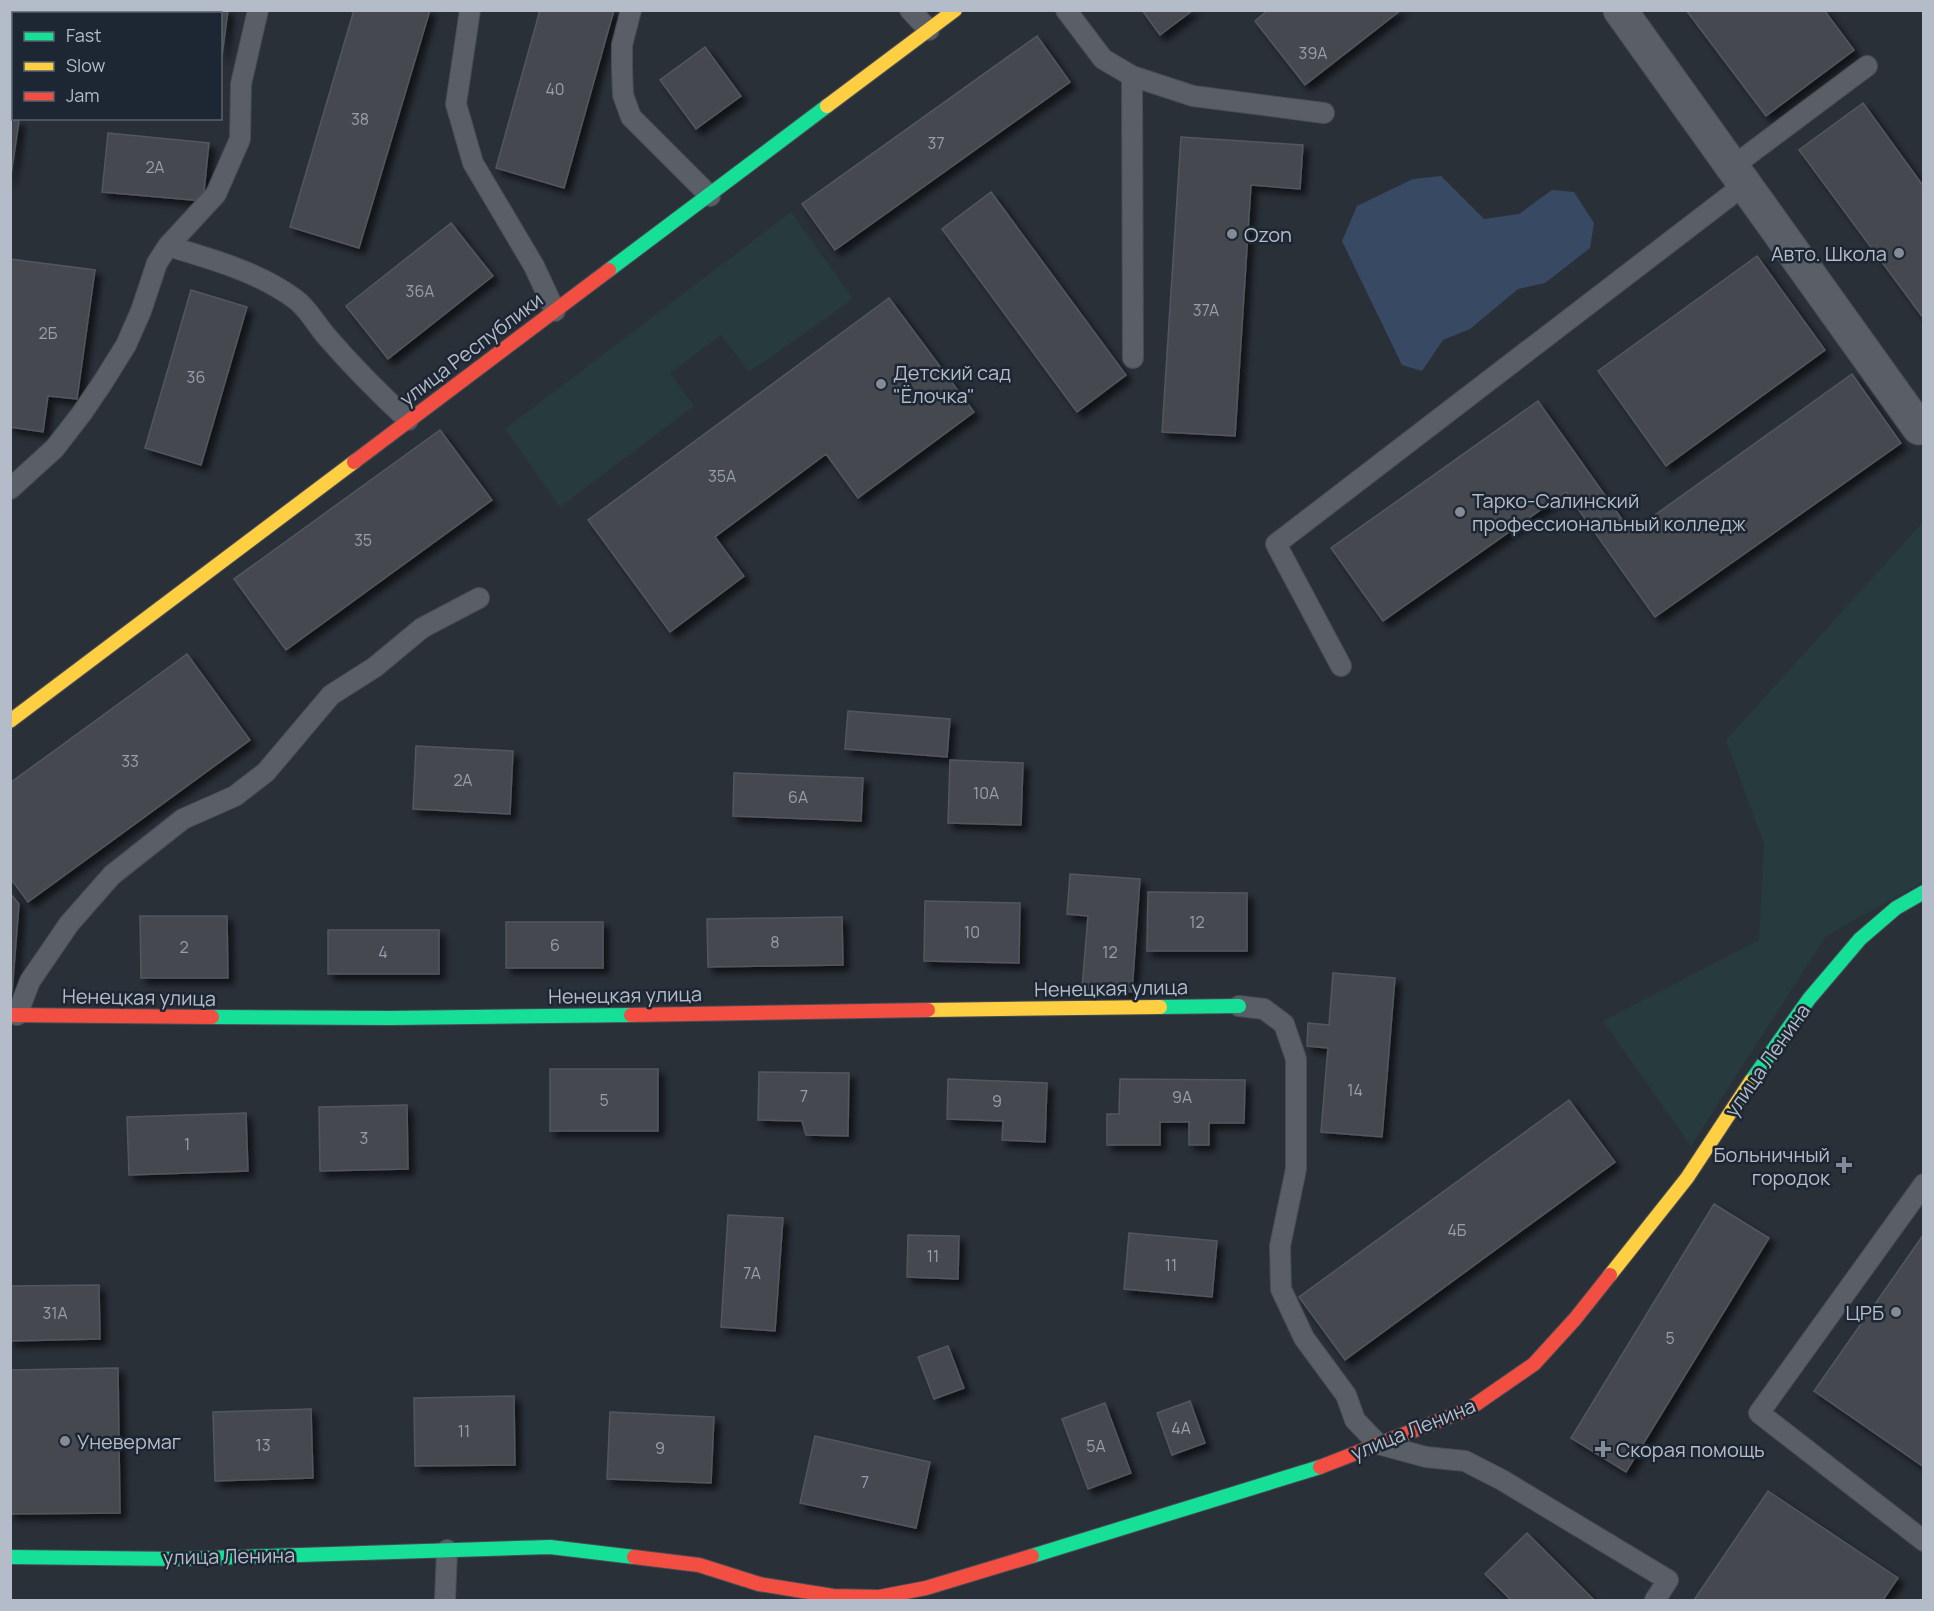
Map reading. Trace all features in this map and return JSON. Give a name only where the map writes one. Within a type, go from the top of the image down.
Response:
[{"type":"street","name":"улица Республики","points":[[10,721],[955,10]]},
{"type":"street","points":[[1620,10],[1919,428]]},
{"type":"street","name":"улица Ленина","points":[[10,1557],[178,1559],[447,1550],[562,1549],[699,1565],[759,1584],[833,1596],[879,1597],[920,1594],[1309,1471],[1469,1409],[1534,1364],[1575,1319],[1688,1178],[1779,1040],[1809,999],[1860,939],[1896,908],[1923,892]]},
{"type":"street","name":"Ненецкая улица","points":[[14,1015],[390,1018],[1239,1006]]},
{"type":"street","name":"улица Ленина","points":[[759,1584],[791,1600]]},
{"type":"lane","points":[[10,489],[54,448],[82,413],[126,345],[141,311],[157,263],[168,246],[216,194],[240,139],[241,84],[258,10]]},
{"type":"lane","points":[[470,10],[456,104],[473,163],[534,266],[555,311]]},
{"type":"lane","points":[[631,10],[622,45],[623,95],[631,117],[710,196]]},
{"type":"lane","points":[[910,10],[929,30]]},
{"type":"lane","points":[[1066,10],[1103,59],[1132,76],[1193,96],[1324,113]]},
{"type":"lane","points":[[1341,666],[1276,544],[1738,176],[1867,66]]},
{"type":"lane","points":[[1132,76],[1133,358]]},
{"type":"lane","points":[[168,246],[256,277],[297,300],[368,382],[408,420]]},
{"type":"lane","points":[[14,1015],[30,981],[69,924],[112,875],[183,819],[235,796],[266,772],[331,695],[375,667],[422,628],[479,598]]},
{"type":"lane","points":[[1239,1006],[1264,1009],[1284,1024],[1296,1059],[1296,1169],[1280,1246],[1281,1289],[1304,1338],[1346,1395],[1355,1420],[1378,1444],[1426,1457],[1465,1461],[1502,1480],[1668,1580],[1655,1600]]},
{"type":"lane","points":[[1923,1184],[1759,1413],[1923,1541]]},
{"type":"lane","points":[[445,1600],[447,1550]]},
{"type":"green space","points":[[791,212],[853,299],[749,372],[721,335],[670,373],[694,406],[560,507],[505,429]]},
{"type":"green space","points":[[1923,522],[1923,882],[1826,936],[1691,1146],[1603,1021],[1759,940],[1764,844],[1726,740]]},
{"type":"water","points":[[1441,176],[1484,219],[1519,214],[1552,190],[1574,192],[1594,223],[1590,248],[1545,283],[1518,289],[1470,329],[1443,340],[1422,371],[1402,365],[1342,241],[1357,206],[1413,179]]},
{"type":"building","points":[[10,10],[32,10],[32,12],[12,12],[12,37],[10,37]]},
{"type":"building","points":[[122,10],[228,10],[222,56],[222,12],[122,12]]},
{"type":"building","points":[[354,10],[430,10],[359,248],[290,227]]},
{"type":"building","points":[[540,10],[614,10],[564,188],[496,168]]},
{"type":"building","points":[[1142,10],[1193,10],[1160,35]]},
{"type":"building","points":[[1268,10],[1401,10],[1305,85],[1255,21]]},
{"type":"building","points":[[1686,10],[1824,10],[1854,50],[1766,116]]},
{"type":"building","points":[[1037,36],[1070,82],[835,250],[802,204]]},
{"type":"building","points":[[705,47],[741,96],[696,129],[660,80]]},
{"type":"building","name":"Авто. Школа","points":[[1863,103],[1924,187],[1924,319],[1799,150]]},
{"type":"building","points":[[10,120],[19,121],[10,182]]},
{"type":"building","points":[[108,133],[209,143],[203,201],[102,192]]},
{"type":"building","points":[[1181,137],[1303,145],[1300,189],[1251,185],[1235,436],[1162,432]]},
{"type":"building","points":[[991,192],[1126,375],[1077,412],[942,229]]},
{"type":"building","points":[[451,223],[493,276],[388,359],[346,306]]},
{"type":"building","points":[[1757,256],[1825,350],[1666,466],[1598,371]]},
{"type":"building","points":[[10,259],[95,270],[77,399],[48,396],[43,432],[10,427]]},
{"type":"building","points":[[191,290],[247,307],[201,465],[145,448]]},
{"type":"building","points":[[889,298],[974,412],[858,498],[826,454],[715,537],[744,576],[670,632],[588,520]]},
{"type":"building","name":"Тарко-Салинский профессиональный колледж","points":[[1852,374],[1901,443],[1655,617],[1566,492],[1383,621],[1331,548],[1538,401],[1631,532]]},
{"type":"building","points":[[440,430],[492,500],[286,650],[234,579]]},
{"type":"building","points":[[187,654],[250,740],[28,902],[10,878],[10,783]]},
{"type":"building","points":[[848,711],[950,719],[947,757],[845,749]]},
{"type":"building","points":[[416,746],[513,751],[510,814],[413,809]]},
{"type":"building","points":[[950,760],[1023,763],[1021,825],[948,823]]},
{"type":"building","points":[[734,773],[863,778],[861,821],[733,816]]},
{"type":"building","points":[[1070,874],[1140,879],[1132,992],[1082,988],[1088,916],[1067,914]]},
{"type":"building","points":[[1148,892],[1247,893],[1247,951],[1147,951]]},
{"type":"building","points":[[10,893],[19,904],[12,992],[10,992]]},
{"type":"building","points":[[925,901],[1020,903],[1019,963],[924,961]]},
{"type":"building","points":[[140,916],[227,916],[228,978],[141,978]]},
{"type":"building","points":[[842,917],[843,965],[708,967],[707,919]]},
{"type":"building","points":[[506,922],[603,922],[603,968],[506,968]]},
{"type":"building","points":[[328,930],[439,930],[439,974],[328,974]]},
{"type":"building","points":[[1333,973],[1395,978],[1382,1137],[1321,1132],[1328,1048],[1307,1046],[1308,1023],[1329,1025]]},
{"type":"building","points":[[550,1069],[658,1069],[658,1131],[550,1131]]},
{"type":"building","points":[[759,1072],[849,1073],[848,1136],[806,1135],[802,1121],[758,1120]]},
{"type":"building","points":[[948,1079],[1047,1083],[1045,1142],[1002,1140],[1003,1121],[947,1119]]},
{"type":"building","points":[[1120,1079],[1245,1080],[1244,1123],[1209,1123],[1209,1145],[1189,1145],[1189,1122],[1160,1122],[1160,1145],[1107,1145],[1107,1114],[1119,1114]]},
{"type":"building","points":[[1569,1100],[1615,1162],[1345,1360],[1299,1297]]},
{"type":"building","points":[[407,1105],[408,1169],[320,1171],[319,1107]]},
{"type":"building","points":[[246,1113],[248,1171],[129,1175],[127,1117]]},
{"type":"building","points":[[1714,1204],[1769,1238],[1626,1472],[1571,1438]]},
{"type":"building","points":[[728,1215],[783,1218],[775,1331],[721,1327]]},
{"type":"building","points":[[1129,1233],[1217,1241],[1212,1297],[1124,1289]]},
{"type":"building","name":"ЦРБ","points":[[1924,1234],[1924,1467],[1814,1391]]},
{"type":"building","points":[[908,1235],[959,1236],[958,1279],[907,1277]]},
{"type":"building","points":[[99,1285],[100,1339],[10,1341],[10,1286]]},
{"type":"building","points":[[948,1346],[964,1388],[934,1399],[918,1357]]},
{"type":"building","name":"Уневермаг","points":[[118,1368],[120,1513],[10,1514],[10,1370]]},
{"type":"building","points":[[514,1396],[515,1465],[415,1466],[414,1398]]},
{"type":"building","points":[[1190,1401],[1205,1443],[1172,1455],[1157,1413]]},
{"type":"building","points":[[1105,1403],[1131,1473],[1088,1489],[1062,1419]]},
{"type":"building","points":[[311,1409],[313,1478],[215,1481],[213,1412]]},
{"type":"building","points":[[610,1412],[714,1417],[711,1483],[607,1479]]},
{"type":"building","points":[[815,1436],[930,1462],[916,1528],[800,1503]]},
{"type":"building","points":[[1768,1491],[1898,1578],[1883,1600],[1694,1600]]},
{"type":"building","points":[[1527,1533],[1594,1600],[1511,1600],[1485,1574]]},
{"type":"traffic: fast","points":[[609,270],[827,106]]},
{"type":"traffic: fast","points":[[1751,1081],[1809,999],[1860,939],[1896,908],[1924,892]]},
{"type":"traffic: fast","points":[[1160,1007],[1239,1006]]},
{"type":"traffic: fast","points":[[212,1017],[390,1018],[631,1015]]},
{"type":"traffic: fast","points":[[1032,1556],[1320,1467]]},
{"type":"traffic: fast","points":[[10,1557],[178,1559],[550,1547],[634,1557]]},
{"type":"traffic: slow","points":[[827,106],[955,10]]},
{"type":"traffic: slow","points":[[10,721],[354,462]]},
{"type":"traffic: slow","points":[[928,1010],[1160,1007]]},
{"type":"traffic: slow","points":[[1610,1275],[1687,1178],[1751,1081]]},
{"type":"traffic: jam","points":[[354,462],[609,270]]},
{"type":"traffic: jam","points":[[631,1015],[928,1010]]},
{"type":"traffic: jam","points":[[10,1015],[212,1017]]},
{"type":"traffic: jam","points":[[1320,1467],[1469,1409],[1534,1364],[1575,1319],[1610,1275]]},
{"type":"traffic: jam","points":[[634,1557],[699,1565],[759,1584],[833,1596],[879,1597],[926,1588],[1032,1556]]},
{"type":"place","name":"Ozon","points":[[1232,234]]},
{"type":"place","name":"Авто. Школа","points":[[1899,253]]},
{"type":"place","name":"Детский сад \"Ёлочка\"","points":[[881,384]]},
{"type":"place","name":"Тарко-Салинский профессиональный колледж","points":[[1460,512]]},
{"type":"place","name":"Больничный городок","points":[[1844,1165]]},
{"type":"place","name":"ЦРБ","points":[[1896,1312]]},
{"type":"place","name":"Уневермаг","points":[[65,1441]]},
{"type":"place","name":"Скорая помощь","points":[[1603,1449]]}]
